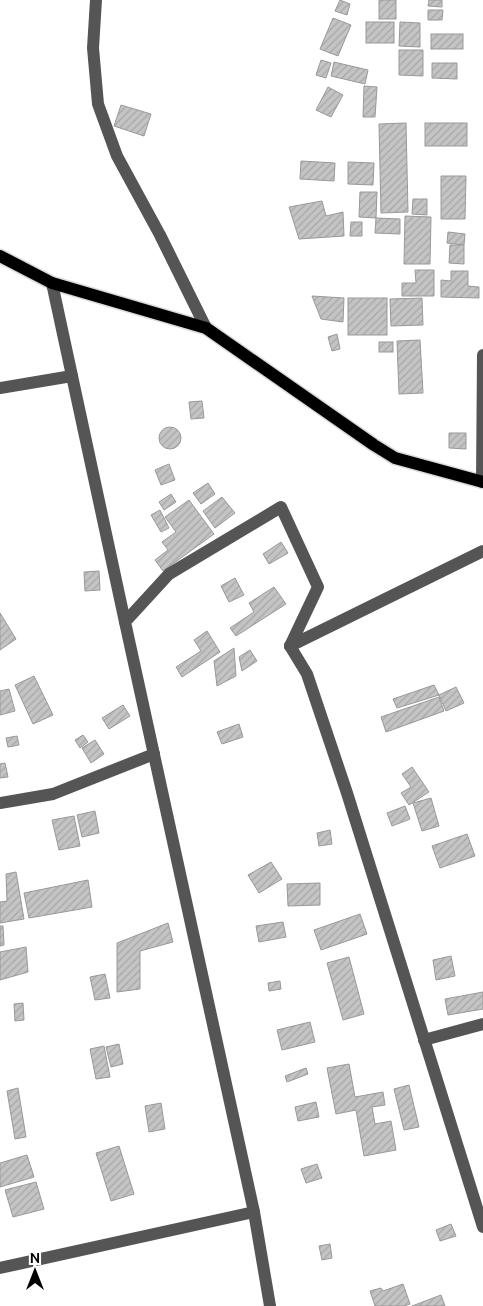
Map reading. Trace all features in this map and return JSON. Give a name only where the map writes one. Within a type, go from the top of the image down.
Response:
[{"type":"main road","points":[[0,256],[52,283],[206,328],[395,458],[482,482]]},
{"type":"street","points":[[96,0],[93,48],[98,104],[117,156],[160,235],[206,328]]},
{"type":"street","points":[[52,283],[254,1212],[270,1306]]},
{"type":"street","points":[[482,482],[483,355]]},
{"type":"street","points":[[0,388],[72,376]]},
{"type":"street","points":[[125,622],[169,574],[281,507],[318,587],[290,646]]},
{"type":"street","points":[[290,646],[483,551]]},
{"type":"street","points":[[290,646],[307,674],[347,793],[483,1228]]},
{"type":"street","points":[[0,803],[53,794],[154,754]]},
{"type":"street","points":[[424,1040],[483,1024]]},
{"type":"street","points":[[0,1268],[254,1212]]},
{"type":"building","points":[[340,0],[350,4],[347,15],[335,11]]},
{"type":"building","points":[[379,0],[396,0],[396,19],[379,19]]},
{"type":"building","points":[[429,0],[442,0],[442,7],[428,6]]},
{"type":"building","points":[[428,10],[443,10],[442,20],[428,20]]},
{"type":"building","points":[[333,18],[351,25],[338,56],[320,49]]},
{"type":"building","points":[[366,22],[394,22],[394,43],[366,43]]},
{"type":"building","points":[[400,22],[420,23],[420,47],[399,46]]},
{"type":"building","points":[[431,34],[463,34],[463,49],[431,49]]},
{"type":"building","points":[[399,50],[423,50],[423,76],[399,75]]},
{"type":"building","points":[[321,60],[331,63],[326,78],[316,75]]},
{"type":"building","points":[[334,62],[368,70],[365,84],[331,76]]},
{"type":"building","points":[[432,63],[457,63],[457,79],[432,78]]},
{"type":"building","points":[[364,86],[377,87],[375,117],[363,117]]},
{"type":"building","points":[[328,87],[343,95],[331,117],[316,110]]},
{"type":"building","points":[[121,105],[151,114],[144,136],[114,126]]},
{"type":"building","points":[[406,123],[408,212],[381,213],[379,124]]},
{"type":"building","points":[[425,123],[467,123],[467,146],[425,146]]},
{"type":"building","points":[[301,161],[335,163],[334,181],[300,179]]},
{"type":"building","points":[[348,162],[374,163],[373,185],[348,184]]},
{"type":"building","points":[[441,176],[466,176],[465,219],[441,219]]},
{"type":"building","points":[[360,192],[377,192],[376,218],[359,217]]},
{"type":"building","points":[[413,199],[427,199],[427,215],[412,214]]},
{"type":"building","points":[[322,201],[326,216],[343,212],[344,236],[299,239],[289,207]]},
{"type":"building","points":[[405,216],[431,217],[430,264],[404,264]]},
{"type":"building","points":[[376,218],[400,219],[400,234],[375,233]]},
{"type":"building","points":[[351,222],[362,222],[362,236],[350,236]]},
{"type":"building","points":[[448,232],[465,234],[464,245],[447,243]]},
{"type":"building","points":[[450,245],[464,245],[464,264],[449,263]]},
{"type":"building","points":[[415,270],[434,270],[434,296],[402,296],[402,283],[416,283]]},
{"type":"building","points":[[451,271],[468,271],[468,286],[479,287],[479,298],[441,297],[441,280],[451,281]]},
{"type":"building","points":[[312,296],[344,298],[343,322],[321,319]]},
{"type":"building","points":[[348,298],[387,298],[387,335],[348,335]]},
{"type":"building","points":[[422,298],[423,325],[391,326],[390,299]]},
{"type":"building","points":[[337,334],[340,349],[332,351],[328,337]]},
{"type":"building","points":[[420,340],[423,393],[399,394],[397,341]]},
{"type":"building","points":[[379,342],[393,342],[393,352],[379,352]]},
{"type":"building","points":[[202,401],[204,418],[191,419],[189,402]]},
{"type":"building","points":[[170,427],[178,430],[181,438],[178,446],[170,449],[162,446],[159,438],[162,430]]},
{"type":"building","points":[[449,433],[466,433],[466,449],[449,448]]},
{"type":"building","points":[[169,464],[175,480],[161,485],[155,470]]},
{"type":"building","points":[[208,483],[215,494],[201,504],[193,493]]},
{"type":"building","points":[[171,494],[176,502],[164,510],[159,502]]},
{"type":"building","points":[[222,497],[235,513],[215,528],[203,511]]},
{"type":"building","points":[[189,500],[214,534],[163,571],[155,560],[168,550],[162,542],[176,532],[165,517]]},
{"type":"building","points":[[160,510],[169,528],[161,532],[151,515]]},
{"type":"building","points":[[281,542],[288,553],[269,564],[263,554]]},
{"type":"building","points":[[99,571],[100,590],[85,591],[84,572]]},
{"type":"building","points":[[235,578],[244,595],[229,602],[221,586]]},
{"type":"building","points":[[274,587],[286,604],[236,636],[230,628],[254,612],[249,603]]},
{"type":"building","points":[[0,613],[16,639],[0,650]]},
{"type":"building","points":[[207,631],[220,652],[182,677],[176,667],[201,651],[194,640]]},
{"type":"building","points":[[234,648],[236,676],[217,686],[214,661]]},
{"type":"building","points":[[250,650],[257,661],[242,671],[239,657]]},
{"type":"building","points":[[34,676],[53,715],[33,724],[15,685]]},
{"type":"building","points":[[434,685],[439,695],[397,708],[393,699]]},
{"type":"building","points":[[456,687],[464,703],[446,711],[439,695]]},
{"type":"building","points":[[9,689],[15,711],[0,715],[0,691]]},
{"type":"building","points":[[439,697],[444,711],[386,732],[381,717]]},
{"type":"building","points":[[123,705],[130,716],[109,729],[102,718]]},
{"type":"building","points":[[239,724],[243,737],[222,744],[217,732]]},
{"type":"building","points":[[83,735],[88,742],[80,748],[75,740]]},
{"type":"building","points":[[17,736],[19,745],[8,747],[6,738]]},
{"type":"building","points":[[95,740],[104,754],[91,763],[82,748]]},
{"type":"building","points":[[5,763],[8,777],[0,778],[0,764]]},
{"type":"building","points":[[412,767],[429,792],[409,805],[401,793],[411,787],[402,774]]},
{"type":"building","points":[[431,798],[439,826],[422,831],[413,803]]},
{"type":"building","points":[[405,806],[410,819],[392,826],[387,813]]},
{"type":"building","points":[[95,811],[99,833],[82,837],[77,815]]},
{"type":"building","points":[[74,816],[80,846],[59,850],[52,820]]},
{"type":"building","points":[[330,830],[332,844],[319,846],[317,833]]},
{"type":"building","points":[[467,834],[475,856],[440,868],[432,846]]},
{"type":"building","points":[[271,862],[282,879],[259,893],[248,875]]},
{"type":"building","points":[[16,872],[24,919],[0,923],[0,902],[7,901],[6,874]]},
{"type":"building","points":[[88,880],[92,907],[29,918],[24,893]]},
{"type":"building","points":[[320,883],[320,905],[288,906],[287,884]]},
{"type":"building","points":[[360,914],[367,934],[321,950],[314,930]]},
{"type":"building","points":[[283,922],[286,937],[259,942],[256,926]]},
{"type":"building","points":[[168,923],[173,942],[140,951],[140,989],[117,992],[117,943]]},
{"type":"building","points":[[0,926],[3,926],[4,945],[0,946]]},
{"type":"building","points":[[26,947],[28,972],[0,980],[0,952]]},
{"type":"building","points":[[451,956],[455,976],[436,980],[433,960]]},
{"type":"building","points":[[349,957],[364,1014],[343,1020],[327,963]]},
{"type":"building","points":[[105,974],[110,998],[95,1000],[90,977]]},
{"type":"building","points":[[280,981],[281,989],[269,991],[268,983]]},
{"type":"building","points":[[483,992],[483,1009],[448,1015],[445,999]]},
{"type":"building","points":[[23,1003],[24,1020],[15,1021],[14,1004]]},
{"type":"building","points":[[310,1022],[315,1042],[282,1050],[277,1030]]},
{"type":"building","points":[[119,1044],[123,1064],[111,1067],[106,1047]]},
{"type":"building","points":[[104,1046],[110,1077],[96,1079],[90,1049]]},
{"type":"building","points":[[349,1064],[355,1097],[383,1092],[385,1105],[372,1107],[375,1124],[391,1121],[396,1150],[364,1156],[356,1110],[336,1114],[327,1068]]},
{"type":"building","points":[[306,1068],[308,1074],[287,1082],[285,1076]]},
{"type":"building","points":[[409,1085],[419,1127],[404,1130],[394,1089]]},
{"type":"building","points":[[18,1088],[26,1137],[15,1139],[7,1091]]},
{"type":"building","points":[[316,1102],[319,1117],[298,1121],[295,1107]]},
{"type":"building","points":[[161,1103],[165,1129],[149,1132],[145,1106]]},
{"type":"building","points":[[119,1146],[134,1194],[111,1201],[96,1153]]},
{"type":"building","points":[[27,1155],[34,1177],[0,1187],[0,1163]]},
{"type":"building","points":[[317,1164],[322,1178],[306,1183],[301,1169]]},
{"type":"building","points":[[36,1182],[44,1209],[13,1217],[5,1190]]},
{"type":"building","points":[[451,1224],[456,1236],[440,1241],[436,1230]]},
{"type":"building","points":[[330,1244],[332,1258],[322,1260],[319,1246]]},
{"type":"building","points":[[403,1284],[410,1304],[404,1306],[375,1306],[370,1291],[381,1288],[383,1291]]},
{"type":"building","points":[[441,1295],[445,1306],[412,1306]]}]
